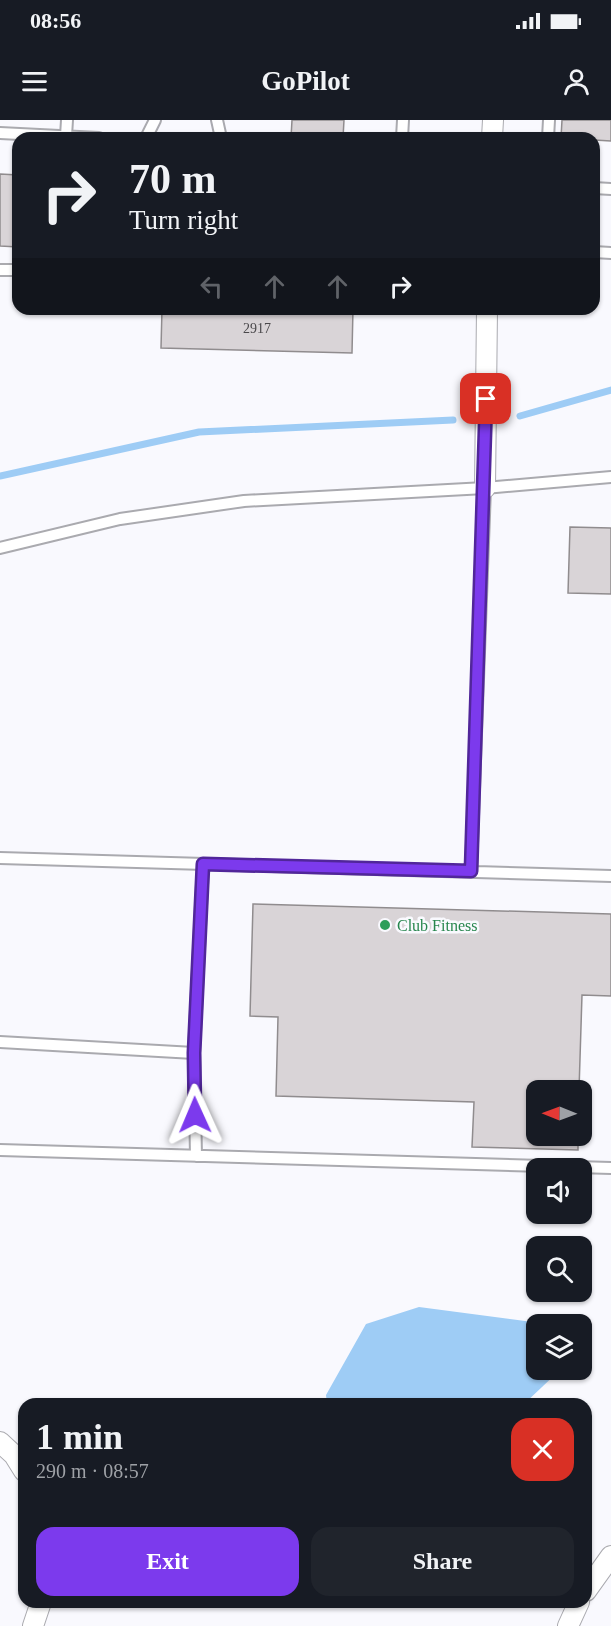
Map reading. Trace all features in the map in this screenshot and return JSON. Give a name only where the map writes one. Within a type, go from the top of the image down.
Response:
[{"type":"street","points":[[485,488],[487,315]]},
{"type":"street","points":[[0,1442],[18,1461]]},
{"type":"street","points":[[592,1582],[611,1556]]},
{"type":"street","points":[[33,1626],[39,1608]]},
{"type":"street","points":[[568,1626],[576,1608]]},
{"type":"lane","points":[[0,548],[120,519],[244,501],[485,488],[611,477]]},
{"type":"lane","points":[[471,871],[485,488]]},
{"type":"lane","points":[[0,858],[611,876]]},
{"type":"lane","points":[[196,1156],[194,1053],[203,864]]},
{"type":"lane","points":[[0,1042],[194,1053]]},
{"type":"lane","points":[[0,1150],[611,1168]]},
{"type":"water","points":[[419,1307],[526,1321],[526,1380],[549,1380],[530,1398],[326,1398],[366,1324]]},
{"type":"building","points":[[292,120],[344,120],[343,132],[291,132]]},
{"type":"building","points":[[562,120],[611,120],[611,141],[600,140],[600,132],[561,132]]},
{"type":"building","points":[[0,174],[12,175],[12,247],[0,246]]},
{"type":"building","points":[[162,315],[353,315],[352,353],[161,348]]},
{"type":"building","points":[[570,527],[611,528],[611,594],[568,593]]},
{"type":"building","points":[[253,904],[611,914],[611,996],[582,995],[579,1080],[526,1080],[526,1146],[578,1146],[578,1150],[472,1147],[474,1102],[276,1096],[278,1017],[250,1016]]},
{"type":"waterway","points":[[520,416],[611,390]]},
{"type":"waterway","points":[[0,476],[199,432],[453,420]]},
{"type":"place","name":"Club Fitness","points":[[385,925]]},
{"type":"route","points":[[195,1115],[194,1053],[203,864],[471,871],[486,399]]}]
